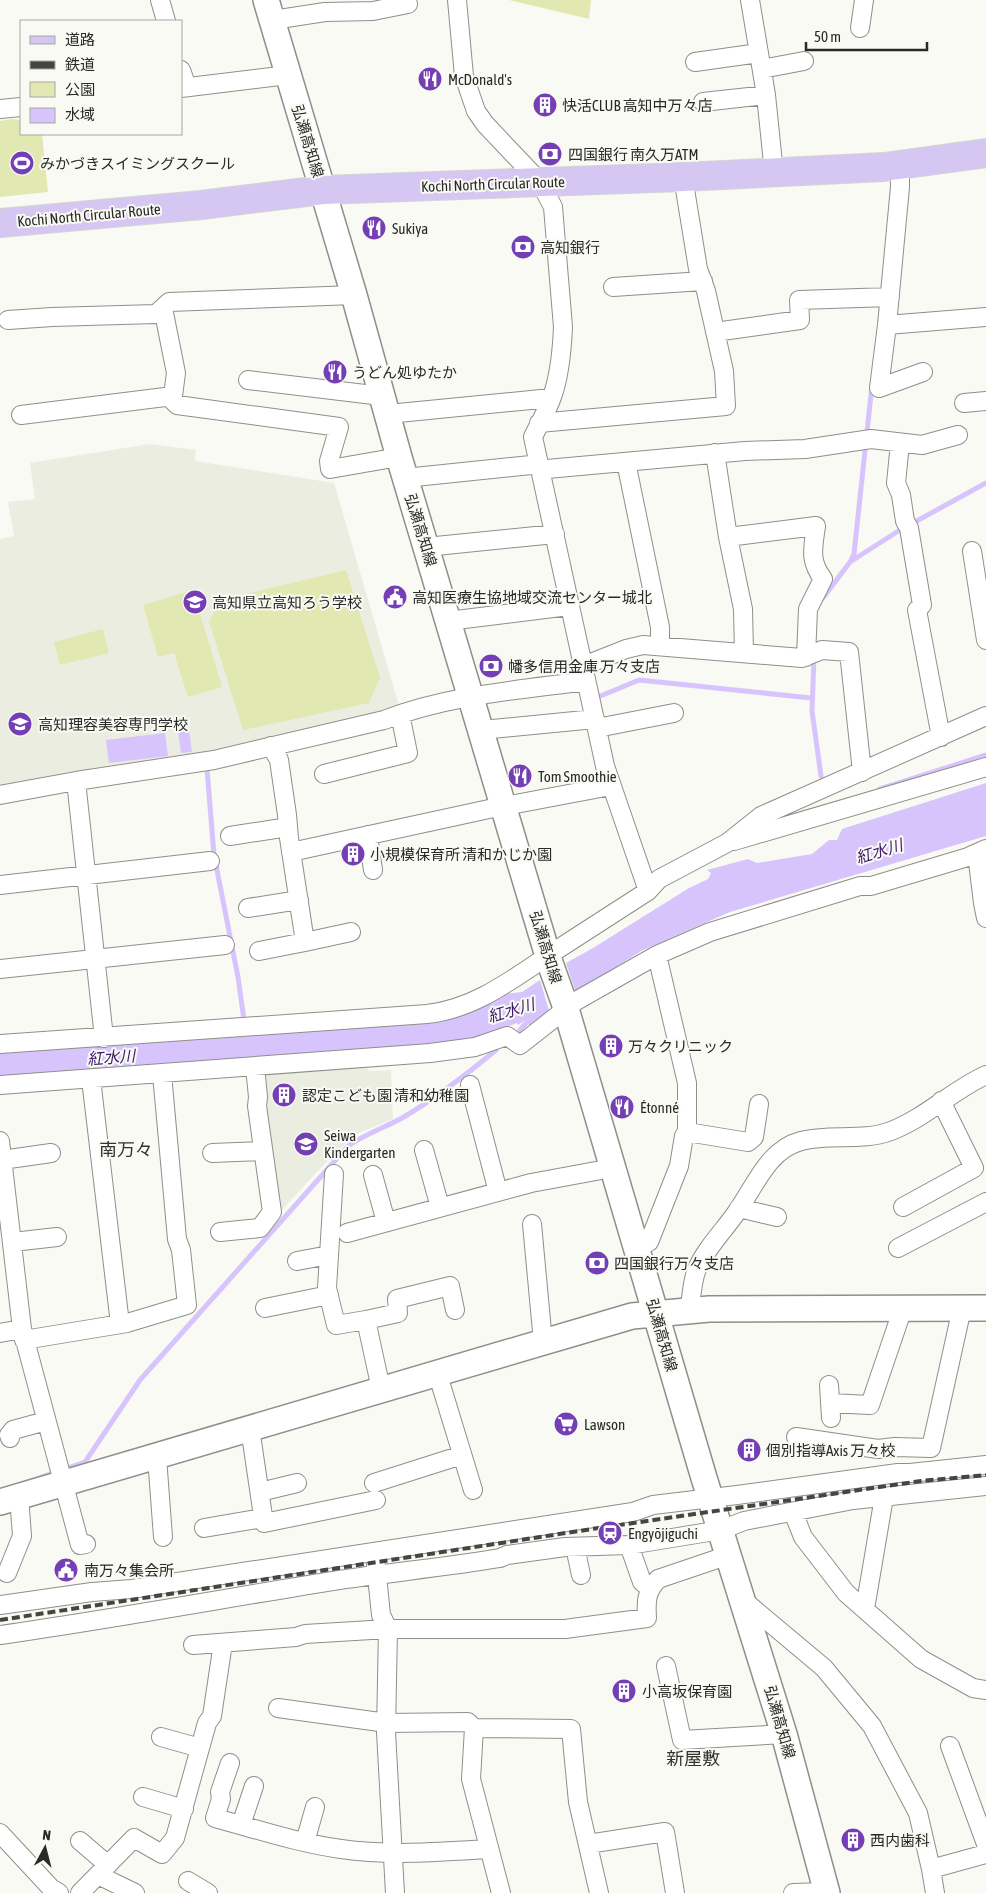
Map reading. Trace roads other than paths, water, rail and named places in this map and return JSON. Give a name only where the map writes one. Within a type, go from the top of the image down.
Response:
[{"type":"main road","name":"弘瀬高知線","points":[[270,10],[354,295],[402,467],[720,1530],[784,1734],[827,1892]]},
{"type":"main road","name":"Kochi North Circular Route","points":[[0,223],[201,205],[323,190],[683,177],[900,166],[986,153]]},
{"type":"main road","points":[[10,1499],[61,1473],[157,1457],[437,1372],[632,1316],[689,1310],[974,1308]]},
{"type":"street","points":[[160,0],[166,20]]},
{"type":"street","points":[[457,0],[464,76],[476,111],[485,124],[540,182],[553,207],[564,327],[558,374],[551,398],[533,436],[569,606],[611,786],[648,891]]},
{"type":"street","points":[[750,0],[766,95],[774,173]]},
{"type":"street","points":[[860,28],[864,0]]},
{"type":"street","points":[[270,10],[373,11],[408,4]]},
{"type":"street","points":[[695,62],[804,61]]},
{"type":"street","points":[[184,88],[288,75]]},
{"type":"street","points":[[703,102],[766,95]]},
{"type":"street","points":[[0,109],[20,107]]},
{"type":"street","points":[[900,166],[900,187],[890,297],[879,388],[923,372]]},
{"type":"street","points":[[539,423],[726,406],[724,371],[703,281],[698,269],[683,177]]},
{"type":"street","points":[[613,287],[703,281]]},
{"type":"street","points":[[8,320],[156,314],[169,302],[354,295]]},
{"type":"street","points":[[715,332],[800,320],[799,300],[890,297]]},
{"type":"street","points":[[163,308],[176,373],[172,400],[177,405],[339,427],[329,461],[330,469],[531,465],[547,469],[715,453],[804,449],[865,440],[922,445],[958,434]]},
{"type":"street","points":[[887,325],[986,317]]},
{"type":"street","points":[[248,380],[385,405],[551,398]]},
{"type":"street","points":[[21,415],[173,396]]},
{"type":"street","points":[[964,403],[986,401]]},
{"type":"street","points":[[900,443],[896,483],[901,494],[905,521],[909,528],[922,605],[917,610],[940,737]]},
{"type":"street","points":[[715,453],[728,537],[743,609],[744,653]]},
{"type":"street","points":[[626,462],[660,627],[660,646]]},
{"type":"street","points":[[728,537],[816,526],[812,554],[815,568],[823,579],[808,609],[811,654]]},
{"type":"street","points":[[426,547],[554,534]]},
{"type":"street","points":[[972,551],[986,640]]},
{"type":"street","points":[[448,620],[569,606]]},
{"type":"street","points":[[0,795],[76,781],[214,760],[472,697],[585,674],[626,649],[644,645],[802,658],[822,650],[848,652],[862,772]]},
{"type":"street","points":[[482,730],[596,723],[674,713]]},
{"type":"street","points":[[324,774],[408,753],[400,714]]},
{"type":"street","points":[[0,1044],[104,1038],[443,1011],[467,1004],[489,994],[549,959],[648,891],[659,879],[727,843],[761,816],[986,716]]},
{"type":"street","points":[[271,746],[279,760],[305,942]]},
{"type":"street","points":[[727,843],[986,767]]},
{"type":"street","points":[[76,781],[104,1038]]},
{"type":"street","points":[[291,852],[611,786]]},
{"type":"street","points":[[230,836],[288,827]]},
{"type":"street","points":[[368,835],[373,870]]},
{"type":"street","points":[[0,1086],[436,1052],[475,1046],[507,1036],[520,1045],[564,1005],[657,955],[710,932],[860,886],[871,886],[982,852],[982,903],[986,918]]},
{"type":"street","points":[[0,885],[210,860]]},
{"type":"street","points":[[248,908],[299,900]]},
{"type":"street","points":[[259,951],[351,932]]},
{"type":"street","points":[[0,970],[225,944]]},
{"type":"street","points":[[636,1247],[649,1242],[679,1166],[686,1132],[687,1082],[657,955]]},
{"type":"street","points":[[220,1232],[260,1228],[272,1212],[257,1106],[255,1067]]},
{"type":"street","points":[[0,1333],[23,1334],[120,1324],[187,1305],[181,1250],[177,1239],[162,1074]]},
{"type":"street","points":[[689,1310],[696,1269],[740,1208],[767,1164],[792,1144],[812,1138],[864,1136],[889,1132],[910,1122],[967,1084],[986,1075]]},
{"type":"street","points":[[90,1079],[120,1324]]},
{"type":"street","points":[[470,1085],[498,1192]]},
{"type":"street","points":[[903,1207],[980,1164],[941,1101]]},
{"type":"street","points":[[686,1132],[748,1142],[754,1137],[759,1104]]},
{"type":"street","points":[[0,1141],[23,1334],[80,1545],[86,1544]]},
{"type":"street","points":[[424,1150],[440,1207]]},
{"type":"street","points":[[212,1153],[263,1151]]},
{"type":"street","points":[[2,1160],[51,1153]]},
{"type":"street","points":[[347,1233],[548,1179],[612,1168]]},
{"type":"street","points":[[334,1174],[327,1288],[336,1325],[398,1313],[397,1299],[450,1286],[456,1310]]},
{"type":"street","points":[[373,1175],[386,1222]]},
{"type":"street","points":[[898,1248],[986,1202]]},
{"type":"street","points":[[740,1208],[777,1217]]},
{"type":"street","points":[[532,1224],[543,1342]]},
{"type":"street","points":[[13,1242],[57,1237]]},
{"type":"street","points":[[297,1261],[329,1255]]},
{"type":"street","points":[[266,1308],[329,1295]]},
{"type":"street","points":[[829,1385],[831,1411],[870,1404],[903,1308]]},
{"type":"street","points":[[796,1437],[878,1450],[895,1447],[931,1448],[974,1308]]},
{"type":"street","points":[[366,1320],[381,1389]]},
{"type":"street","points":[[437,1372],[473,1490]]},
{"type":"street","points":[[10,1438],[9,1435],[13,1430],[46,1421]]},
{"type":"street","points":[[250,1428],[264,1523],[375,1492],[462,1455]]},
{"type":"street","points":[[157,1457],[163,1537]]},
{"type":"street","points":[[0,1605],[92,1592],[132,1589],[375,1552],[633,1512],[653,1505],[898,1472],[910,1473],[986,1465]]},
{"type":"street","points":[[260,1492],[297,1483]]},
{"type":"street","points":[[0,1635],[342,1580],[453,1566],[565,1546],[629,1545],[720,1530],[744,1521],[852,1500],[986,1486]]},
{"type":"street","points":[[865,1609],[884,1497]]},
{"type":"street","points":[[7,1573],[22,1536],[10,1499]]},
{"type":"street","points":[[793,1512],[803,1537],[846,1594],[921,1659],[973,1688],[986,1690]]},
{"type":"street","points":[[204,1528],[263,1518]]},
{"type":"street","points":[[629,1545],[642,1582],[650,1588]]},
{"type":"street","points":[[575,1547],[581,1575]]},
{"type":"street","points":[[375,1552],[381,1615],[388,1629],[387,1723],[389,1799],[395,1893]]},
{"type":"street","points":[[194,1645],[296,1637],[305,1634],[388,1629],[565,1629],[647,1618],[646,1606],[650,1588],[658,1579],[729,1555]]},
{"type":"street","points":[[743,1600],[824,1668],[872,1726],[918,1813],[932,1868],[935,1893]]},
{"type":"street","points":[[80,1893],[134,1838],[162,1854],[175,1838],[207,1723],[212,1716],[223,1643]]},
{"type":"street","points":[[666,1666],[682,1740],[784,1734]]},
{"type":"street","points":[[278,1708],[387,1723],[468,1722],[474,1728],[571,1729],[578,1802],[599,1893]]},
{"type":"street","points":[[474,1728],[471,1779],[501,1893]]},
{"type":"street","points":[[161,1737],[200,1748]]},
{"type":"street","points":[[950,1746],[986,1844]]},
{"type":"street","points":[[230,1763],[220,1792],[221,1799],[215,1818],[306,1842],[342,1849],[393,1853],[489,1849]]},
{"type":"street","points":[[241,1824],[254,1786]]},
{"type":"street","points":[[143,1797],[184,1809]]},
{"type":"street","points":[[306,1842],[315,1807]]},
{"type":"street","points":[[588,1844],[665,1832],[675,1893]]},
{"type":"street","points":[[0,1833],[51,1888],[59,1893]]},
{"type":"street","points":[[80,1841],[103,1870],[135,1893]]},
{"type":"street","points":[[932,1868],[986,1854]]},
{"type":"street","points":[[188,1880],[208,1893]]},
{"type":"street","points":[[792,1893],[827,1892]]},
{"type":"water","points":[[189,730],[192,752],[181,753],[178,731]]},
{"type":"water","points":[[165,733],[168,756],[109,763],[106,740]]},
{"type":"water","name":"紅水川","points":[[986,783],[986,836],[730,912],[641,951],[576,993],[566,963],[689,888],[708,879],[711,873],[707,870],[748,859],[757,863],[812,854],[829,840],[837,840],[842,829]]},
{"type":"water","name":"紅水川","points":[[540,980],[550,1014],[530,1029],[527,1019],[518,1025],[517,1023],[471,1039],[440,1047],[0,1077],[0,1052],[248,1036],[427,1019],[503,994],[522,992]]},
{"type":"waterway","points":[[823,598],[854,554],[872,385]]},
{"type":"waterway","points":[[913,523],[986,483]]},
{"type":"waterway","points":[[850,562],[903,528]]},
{"type":"waterway","points":[[814,657],[812,711],[821,776]]},
{"type":"waterway","points":[[597,694],[598,697],[639,680],[811,698]]},
{"type":"waterway","points":[[880,789],[986,755]]},
{"type":"waterway","points":[[207,769],[214,855],[238,977],[244,1020]]},
{"type":"waterway","name":"紅水川","points":[[520,1030],[532,1016]]},
{"type":"waterway","points":[[24,1483],[85,1462],[140,1380],[348,1146],[402,1118],[427,1102],[496,1050]]},
{"type":"railway","points":[[0,1620],[592,1529],[921,1481],[986,1475]]},
{"type":"place","name":"McDonald's","points":[[430,79]]},
{"type":"place","name":"快活CLUB 高知中万々店","points":[[545,105]]},
{"type":"place","name":"四国銀行 南久万ATM","points":[[550,154]]},
{"type":"place","name":"みかづきスイミングスクール","points":[[22,163]]},
{"type":"place","name":"Sukiya","points":[[374,228]]},
{"type":"place","name":"高知銀行","points":[[523,247]]},
{"type":"place","name":"うどん処ゆたか","points":[[335,372]]},
{"type":"place","name":"高知医療生協地域交流センター城北","points":[[395,597]]},
{"type":"place","name":"高知県立高知ろう学校","points":[[195,602]]},
{"type":"place","name":"幡多信用金庫 万々支店","points":[[491,666]]},
{"type":"place","name":"高知理容美容専門学校","points":[[20,724]]},
{"type":"place","name":"Tom Smoothie","points":[[520,776]]},
{"type":"place","name":"小規模保育所 清和かじか園","points":[[353,854]]},
{"type":"place","name":"万々クリニック","points":[[611,1046]]},
{"type":"place","name":"認定こども園 清和幼稚園","points":[[284,1095]]},
{"type":"place","name":"Étonné","points":[[622,1107]]},
{"type":"place","name":"Seiwa Kindergarten","points":[[306,1144]]},
{"type":"place","name":"四国銀行万々支店","points":[[597,1263]]},
{"type":"place","name":"Lawson","points":[[566,1424]]},
{"type":"place","name":"個別指導Axis 万々校","points":[[749,1450]]},
{"type":"place","name":"Engyōjiguchi","points":[[610,1533]]},
{"type":"place","name":"南万々集会所","points":[[66,1570]]},
{"type":"place","name":"小高坂保育園","points":[[624,1691]]},
{"type":"place","name":"西内歯科","points":[[853,1840]]},
{"type":"district","name":"南万々","points":[[126,1149]]},
{"type":"district","name":"新屋敷","points":[[693,1758]]}]
